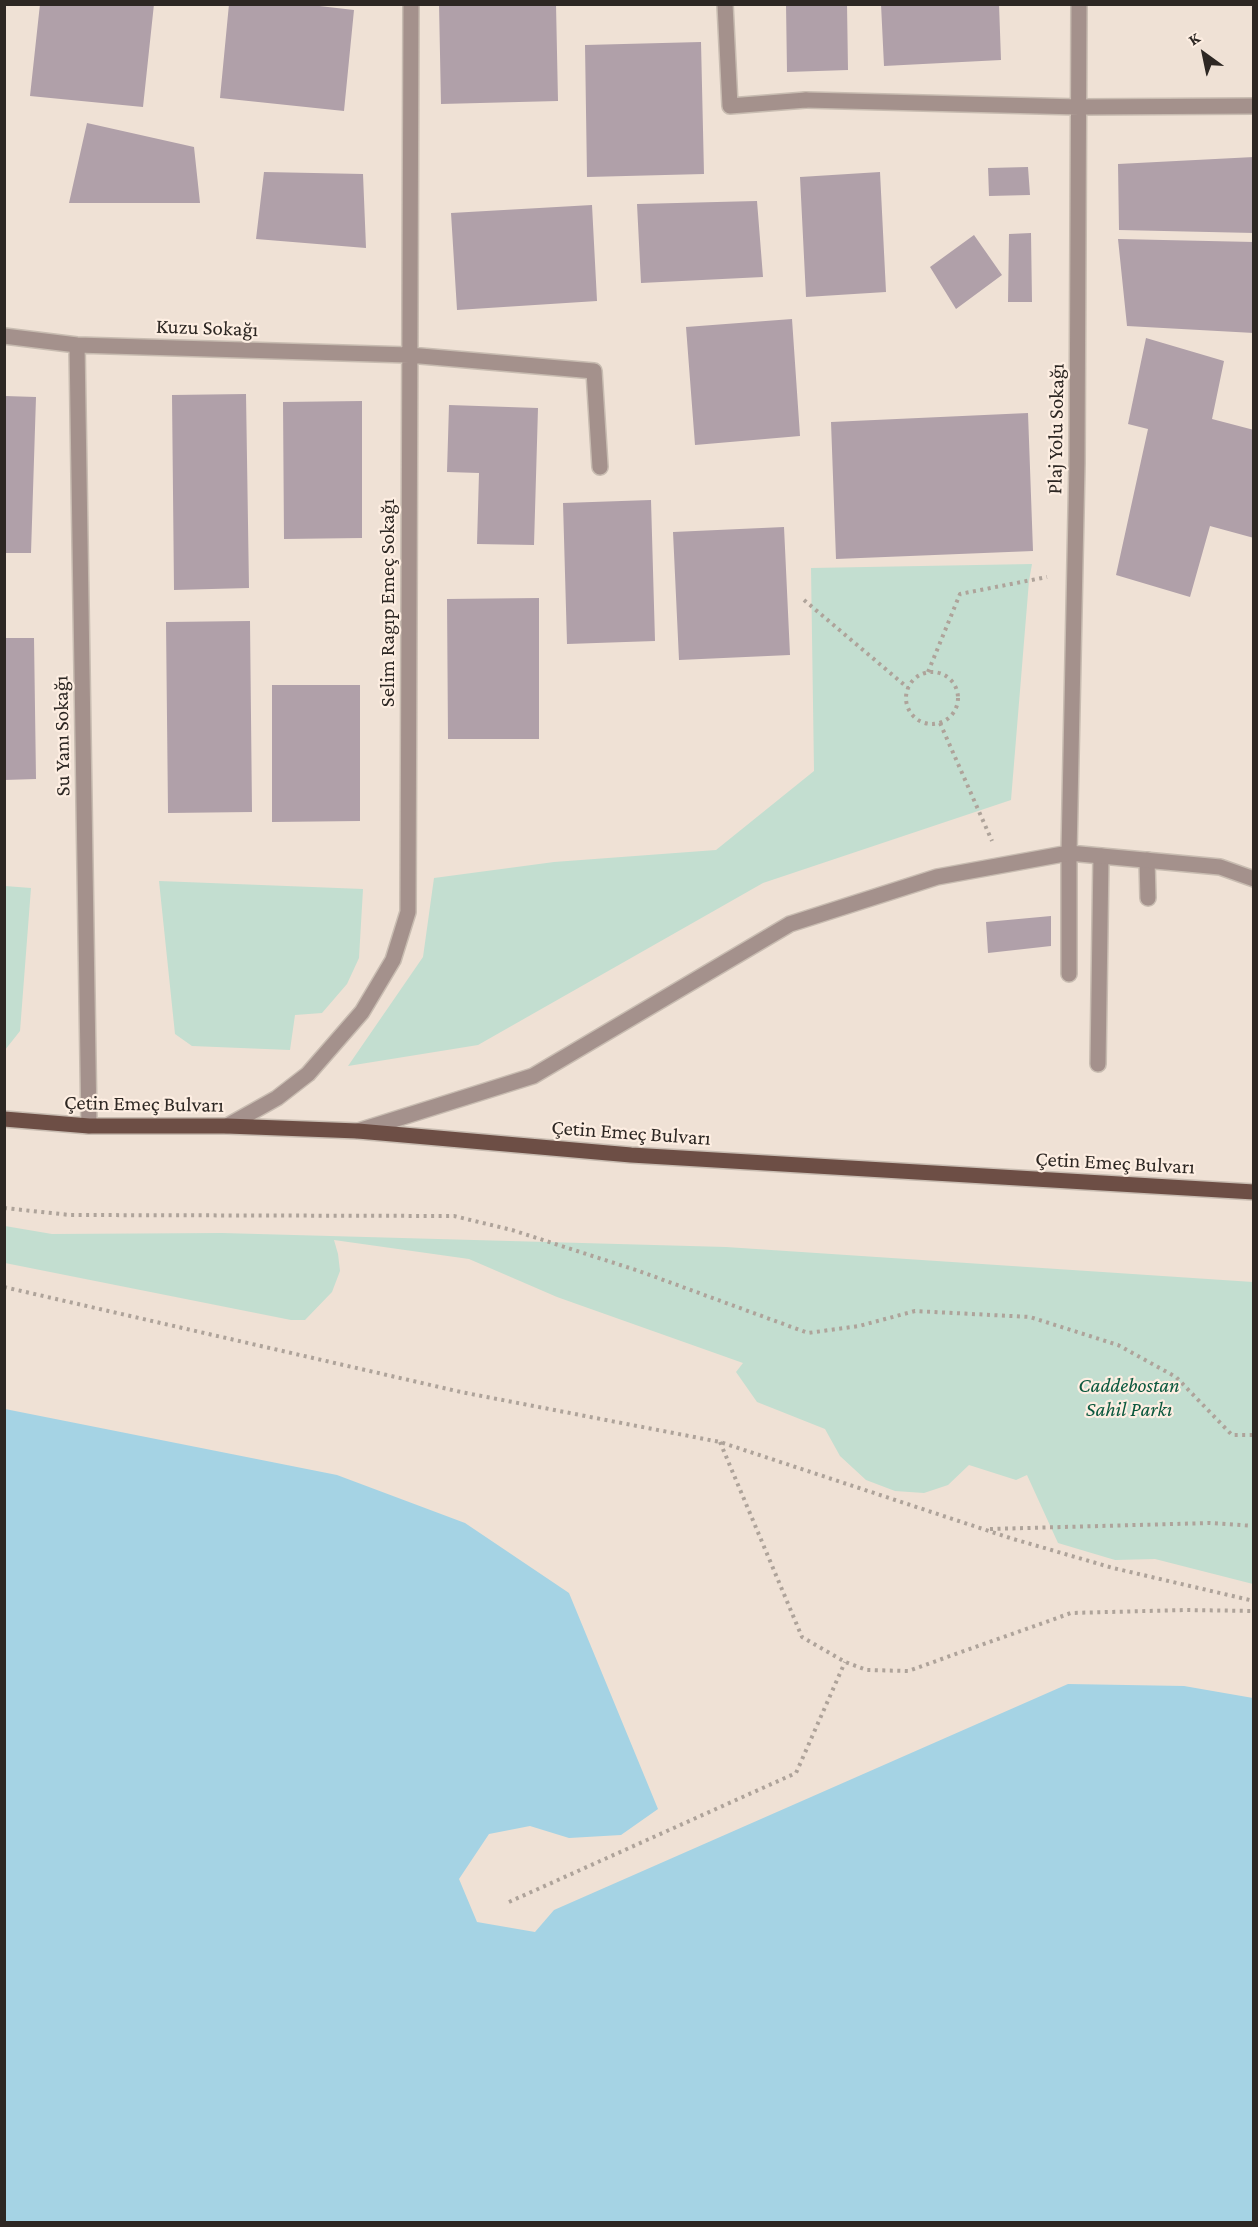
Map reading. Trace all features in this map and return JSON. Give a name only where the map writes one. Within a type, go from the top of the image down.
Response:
[{"type":"main road","name":"Çetin Emeç Bulvarı","points":[[4,1119],[89,1126],[227,1126],[358,1131],[631,1155],[1254,1192]]},
{"type":"street","name":"Selim Ragıp Emeç Sokağı","points":[[227,1126],[277,1098],[309,1074],[363,1012],[393,960],[408,912],[411,4]]},
{"type":"street","points":[[725,4],[730,106],[806,100],[1079,107],[1254,106]]},
{"type":"street","name":"Plaj Yolu Sokağı","points":[[1069,974],[1069,853],[1075,572],[1079,4]]},
{"type":"street","name":"Kuzu Sokağı","points":[[4,336],[77,345],[409,355],[594,371],[600,467]]},
{"type":"street","name":"Su Yanı Sokağı","points":[[77,345],[89,1126]]},
{"type":"street","points":[[358,1131],[533,1076],[790,924],[937,877],[1069,853],[1220,867],[1254,879]]},
{"type":"street","points":[[1098,1064],[1101,856]]},
{"type":"street","points":[[1147,860],[1148,898]]},
{"type":"path","points":[[928,672],[960,594],[1075,572]]},
{"type":"path","points":[[804,600],[908,688]]},
{"type":"path","points":[[928,672],[945,675],[957,688],[958,705],[954,713],[940,723],[924,722],[910,712],[906,696],[908,688],[919,675],[928,672]]},
{"type":"path","points":[[940,723],[1002,865]]},
{"type":"path","points":[[4,1208],[70,1215],[454,1216],[512,1230],[639,1271],[808,1333],[859,1326],[915,1311],[1030,1317],[1118,1345],[1176,1377],[1232,1435],[1254,1435]]},
{"type":"path","points":[[4,1287],[461,1392],[720,1442],[986,1530],[1113,1568],[1254,1601]]},
{"type":"path","points":[[720,1442],[802,1637],[844,1662],[867,1670],[908,1671],[1071,1613],[1254,1611]]},
{"type":"path","points":[[986,1530],[1210,1523],[1254,1526]]},
{"type":"path","points":[[509,1902],[796,1773],[844,1662]]},
{"type":"green space","points":[[1032,564],[1011,800],[763,883],[478,1045],[348,1066],[423,957],[434,878],[554,862],[716,850],[814,771],[811,568]]},
{"type":"green space","points":[[159,881],[363,889],[359,958],[347,984],[322,1013],[295,1015],[290,1050],[192,1046],[175,1034]]},
{"type":"green space","points":[[5,886],[31,888],[20,1031],[5,1050]]},
{"type":"green space","name":"Caddebostan Sahil Parkı","points":[[5,1226],[52,1234],[222,1233],[726,1247],[1253,1282],[1253,1584],[1155,1559],[1115,1560],[1058,1543],[1027,1475],[1016,1480],[969,1465],[948,1485],[924,1493],[895,1491],[866,1480],[840,1456],[825,1429],[757,1402],[736,1372],[743,1363],[557,1297],[469,1259],[334,1240],[340,1271],[332,1292],[305,1320],[291,1320],[5,1263]]},
{"type":"water","points":[[5,1409],[337,1475],[465,1523],[569,1593],[658,1809],[621,1835],[569,1838],[530,1826],[489,1834],[459,1879],[477,1922],[535,1932],[554,1910],[1068,1684],[1184,1686],[1253,1698],[1253,2222],[5,2222]]},
{"type":"building","points":[[40,4],[154,4],[143,107],[30,96]]},
{"type":"building","points":[[229,4],[302,4],[354,10],[344,111],[220,98]]},
{"type":"building","points":[[439,4],[556,4],[558,101],[441,104]]},
{"type":"building","points":[[786,4],[847,4],[848,70],[787,72]]},
{"type":"building","points":[[881,4],[999,4],[1001,60],[884,66]]},
{"type":"building","points":[[701,42],[704,174],[587,177],[585,45]]},
{"type":"building","points":[[87,123],[194,147],[200,203],[69,203]]},
{"type":"building","points":[[1254,157],[1254,233],[1119,230],[1118,164]]},
{"type":"building","points":[[1028,167],[1030,195],[989,196],[988,168]]},
{"type":"building","points":[[264,172],[363,174],[366,248],[256,239]]},
{"type":"building","points":[[880,172],[886,292],[806,297],[800,177]]},
{"type":"building","points":[[757,201],[763,277],[641,283],[637,204]]},
{"type":"building","points":[[592,205],[597,301],[457,310],[451,213]]},
{"type":"building","points":[[1031,233],[1032,302],[1008,302],[1009,234]]},
{"type":"building","points":[[974,235],[1002,275],[956,309],[930,267]]},
{"type":"building","points":[[1118,239],[1254,242],[1254,333],[1127,326]]},
{"type":"building","points":[[792,319],[800,436],[695,445],[686,327]]},
{"type":"building","points":[[1146,338],[1224,361],[1212,419],[1254,430],[1254,538],[1210,526],[1190,597],[1116,575],[1148,429],[1128,424]]},
{"type":"building","points":[[246,394],[249,588],[174,590],[172,395]]},
{"type":"building","points":[[5,396],[36,397],[31,553],[5,553]]},
{"type":"building","points":[[362,401],[362,538],[284,539],[283,402]]},
{"type":"building","points":[[449,405],[538,408],[534,545],[477,544],[479,473],[447,472]]},
{"type":"building","points":[[1028,413],[1033,551],[836,559],[831,422]]},
{"type":"building","points":[[651,500],[655,641],[567,644],[563,503]]},
{"type":"building","points":[[784,527],[790,655],[679,660],[673,532]]},
{"type":"building","points":[[539,598],[539,739],[448,739],[447,599]]},
{"type":"building","points":[[250,621],[252,812],[168,813],[166,622]]},
{"type":"building","points":[[4,638],[34,638],[36,779],[4,780]]},
{"type":"building","points":[[272,685],[360,685],[360,821],[272,822]]},
{"type":"building","points":[[1051,916],[1051,946],[988,953],[986,922]]}]
